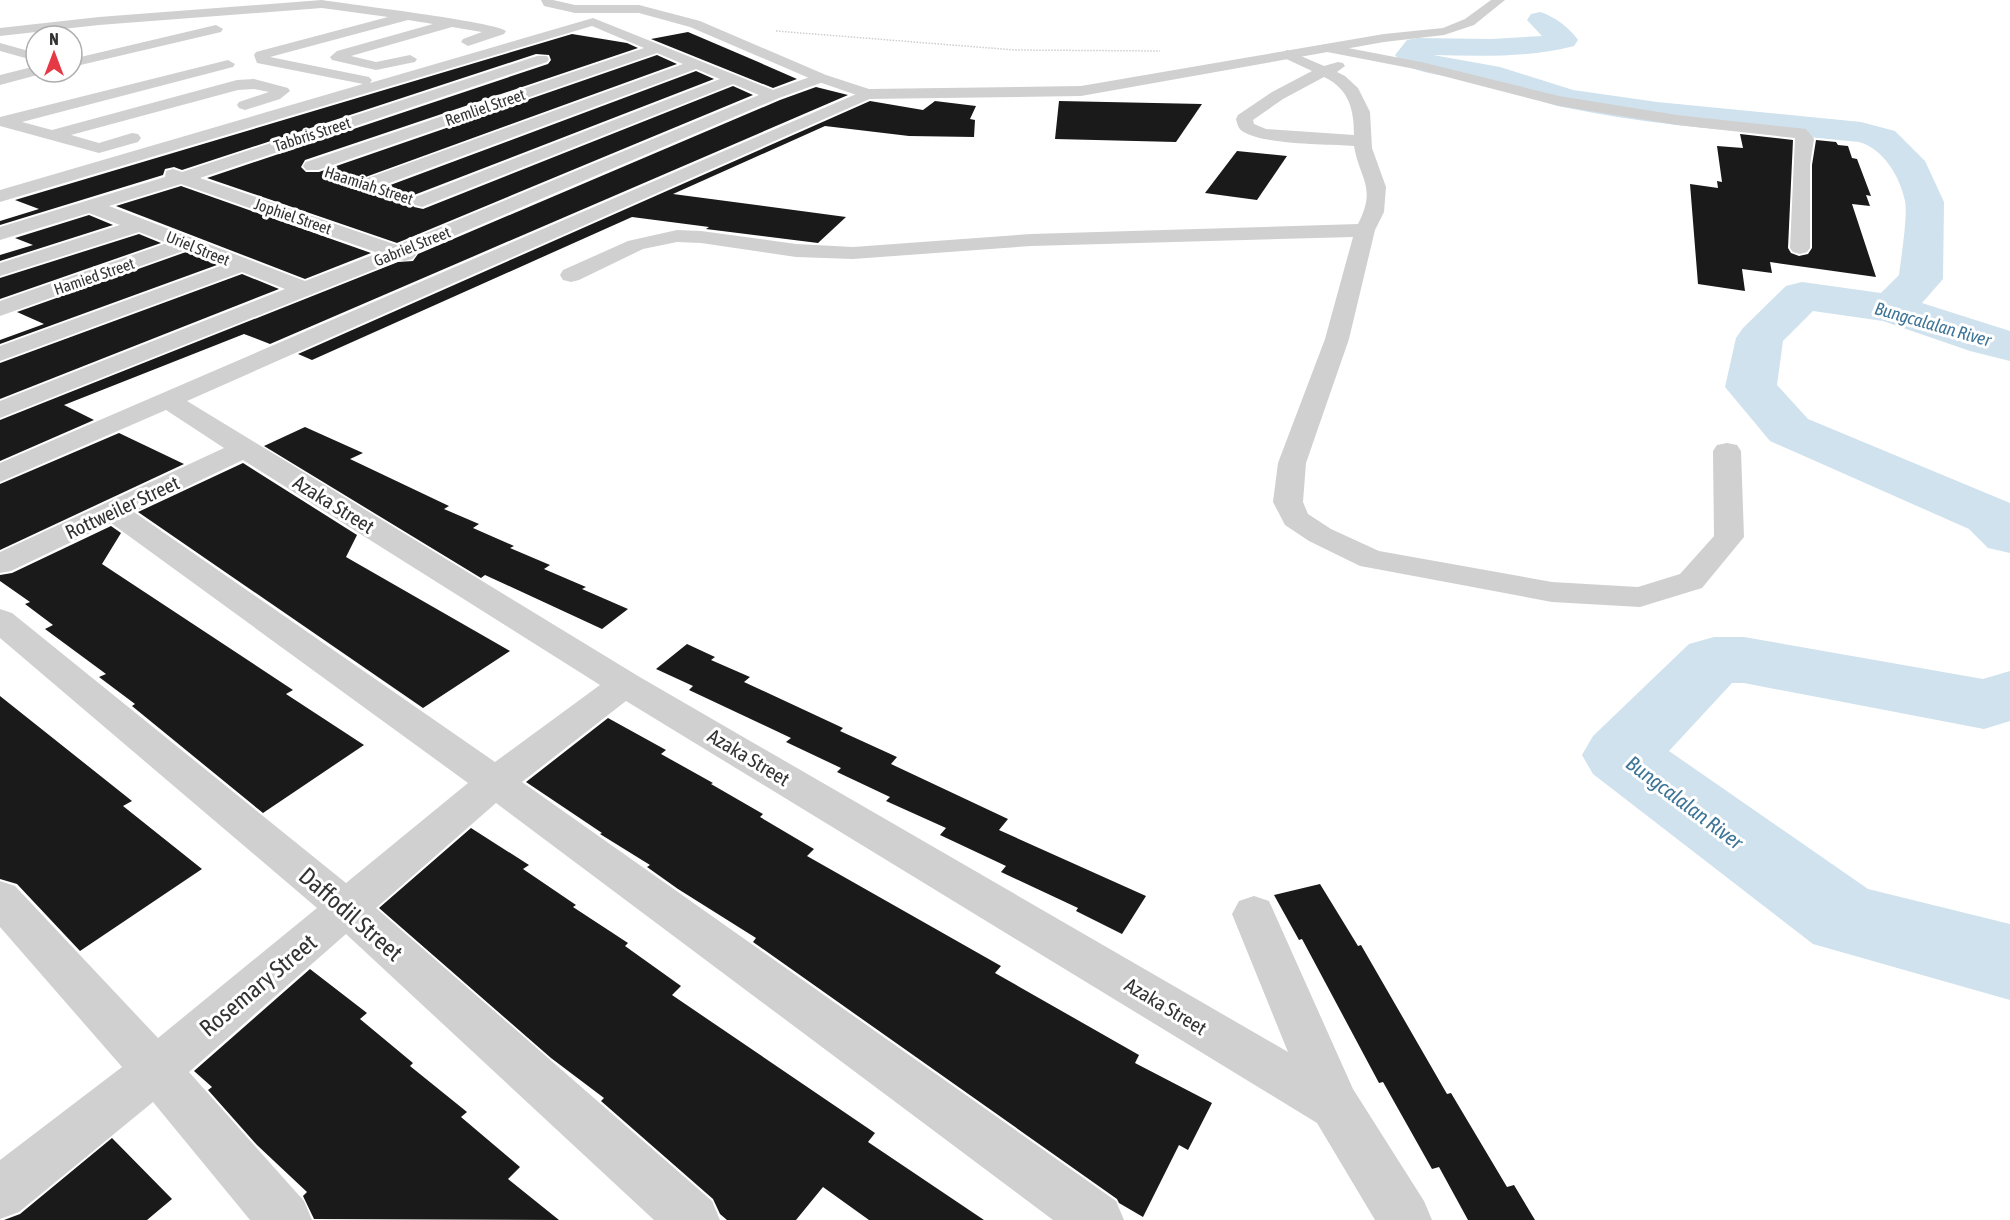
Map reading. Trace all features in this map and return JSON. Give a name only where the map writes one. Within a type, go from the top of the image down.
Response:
[{"type":"street","points":[[547,0],[555,6],[575,9],[639,9],[695,24],[821,78],[868,94],[1081,92],[1287,54],[1384,38],[1428,35],[1455,30],[1499,0]]},
{"type":"street","points":[[84,60],[322,4]]},
{"type":"street","points":[[75,24],[322,4],[499,31],[454,46]]},
{"type":"street","points":[[0,196],[127,159],[347,87],[396,79],[639,9]]},
{"type":"street","points":[[330,18],[364,10]]},
{"type":"street","points":[[222,13],[255,20]]},
{"type":"street","points":[[2,121],[196,72],[249,61],[408,16]]},
{"type":"street","points":[[133,18],[199,33]]},
{"type":"street","points":[[593,22],[773,95]]},
{"type":"street","points":[[422,56],[382,67],[337,57],[452,23]]},
{"type":"street","points":[[0,32],[24,29]]},
{"type":"street","points":[[591,43],[624,33]]},
{"type":"street","points":[[84,36],[134,48]]},
{"type":"street","points":[[267,41],[293,47]]},
{"type":"street","points":[[0,47],[24,54]]},
{"type":"street","name":"Remliel Street","points":[[312,166],[657,48]]},
{"type":"street","points":[[1328,48],[1421,66],[1559,101],[1677,120],[1800,133],[1805,139],[1801,165],[1800,248]]},
{"type":"street","points":[[1346,51],[1348,61],[1302,80],[1244,119],[1247,127],[1263,134],[1363,141]]},
{"type":"street","name":"Tabbris Street","points":[[0,234],[181,178],[558,54]]},
{"type":"street","points":[[1287,54],[1340,79],[1352,91],[1362,112],[1363,141],[1377,187],[1374,212],[1365,230],[1336,339],[1292,463],[1288,502],[1296,519],[1320,535],[1371,559],[1552,592],[1640,597],[1691,581],[1729,537],[1727,451]]},
{"type":"street","points":[[249,61],[347,87]]},
{"type":"street","points":[[369,184],[696,64]]},
{"type":"street","points":[[168,65],[196,72]]},
{"type":"street","points":[[0,80],[24,74]]},
{"type":"street","name":"Gabriel Street","points":[[0,410],[305,290],[773,95],[821,78]]},
{"type":"street","points":[[422,201],[733,79]]},
{"type":"street","points":[[52,135],[237,85],[254,84],[282,91],[274,96],[230,109]]},
{"type":"street","points":[[0,473],[868,94]]},
{"type":"street","points":[[2,121],[99,148],[142,135]]},
{"type":"street","name":"Haamiah Street","points":[[258,152],[312,166],[480,218]]},
{"type":"street","name":"Jophiel Street","points":[[127,159],[458,274]]},
{"type":"street","name":"Uriel Street","points":[[90,206],[305,290]]},
{"type":"street","points":[[0,270],[140,225]]},
{"type":"street","points":[[571,275],[636,246],[675,236],[696,236],[791,251],[852,253],[1013,241],[1365,230]]},
{"type":"street","name":"Hamied Street","points":[[0,309],[187,243]]},
{"type":"street","points":[[0,354],[242,265]]},
{"type":"street","name":"Azaka Street","points":[[168,400],[625,684],[1335,1106]]},
{"type":"street","name":"Rottweiler Street","points":[[0,564],[244,449]]},
{"type":"street","points":[[113,511],[495,782],[1097,1220]]},
{"type":"street","name":"Daffodil Street","points":[[0,620],[348,909],[693,1220]]},
{"type":"street","name":"Rosemary Street","points":[[0,1194],[156,1070],[495,782],[625,684]]},
{"type":"street","points":[[0,898],[156,1070],[285,1220]]},
{"type":"street","points":[[1254,914],[1335,1106],[1406,1220]]},
{"type":"path","points":[[766,30],[1015,50],[1169,51]]},
{"type":"building","points":[[688,32],[797,79],[773,88],[651,39]]},
{"type":"building","points":[[572,34],[627,43],[638,48],[305,160],[301,167],[306,172],[319,172],[657,55],[677,64],[360,179],[358,183],[360,189],[377,190],[696,71],[714,79],[414,195],[410,202],[414,207],[423,209],[733,86],[753,95],[397,243],[207,178],[548,64],[551,60],[549,55],[536,54],[182,170],[174,167],[165,169],[163,175],[0,225],[0,221],[39,209],[15,200]]},
{"type":"building","points":[[816,87],[848,95],[270,344],[244,334],[64,405],[94,420],[0,461],[0,420],[398,262],[413,261],[418,254],[780,100]]},
{"type":"building","points":[[870,101],[923,110],[935,101],[976,106],[970,119],[975,120],[974,137],[909,136],[825,126],[673,194],[846,217],[818,243],[632,217],[312,360],[298,354]]},
{"type":"building","points":[[1059,101],[1202,104],[1176,142],[1055,139]]},
{"type":"building","points":[[1740,134],[1793,140],[1788,248],[1791,253],[1799,256],[1808,254],[1812,248],[1812,165],[1816,140],[1848,146],[1852,158],[1857,159],[1871,196],[1866,195],[1870,206],[1852,204],[1876,277],[1770,262],[1772,273],[1742,269],[1745,291],[1698,284],[1690,184],[1718,188],[1717,181],[1722,182],[1717,146],[1743,148]]},
{"type":"building","points":[[1237,151],[1287,156],[1257,200],[1205,193]]},
{"type":"building","points":[[181,186],[371,253],[305,279],[116,206]]},
{"type":"building","points":[[89,215],[113,225],[0,261],[0,255],[33,245],[15,238]]},
{"type":"building","points":[[139,234],[161,243],[0,299],[0,278]]},
{"type":"building","points":[[186,252],[217,265],[0,344],[0,340],[44,324],[17,312]]},
{"type":"building","points":[[242,274],[279,289],[0,399],[0,363]]},
{"type":"building","points":[[305,427],[363,453],[350,459],[449,506],[444,509],[479,524],[473,528],[514,546],[510,548],[550,565],[544,569],[586,587],[582,589],[628,609],[602,629],[485,575],[481,578],[264,446]]},
{"type":"building","points":[[119,433],[184,464],[0,550],[0,484]]},
{"type":"building","points":[[243,463],[357,535],[346,557],[510,651],[423,708],[138,512]]},
{"type":"building","points":[[111,526],[121,533],[102,564],[293,690],[286,694],[364,745],[263,813],[132,706],[135,704],[99,677],[106,674],[45,629],[53,625],[25,604],[30,602],[0,581],[0,575],[12,573]]},
{"type":"building","points":[[687,644],[715,657],[711,660],[750,677],[744,682],[843,728],[840,731],[897,757],[891,764],[1008,819],[999,830],[1146,896],[1122,934],[1076,911],[1078,908],[1001,872],[1006,866],[940,835],[946,828],[886,801],[890,797],[837,772],[841,768],[786,742],[791,738],[689,690],[693,686],[656,669]]},
{"type":"building","points":[[0,696],[132,801],[123,806],[202,869],[80,951],[17,884],[0,879]]},
{"type":"building","points":[[608,718],[666,750],[661,754],[763,814],[760,817],[814,849],[807,856],[1001,966],[995,973],[1139,1055],[1135,1063],[1212,1103],[1188,1150],[1179,1145],[1143,1217],[1119,1203],[1117,1199],[753,942],[756,938],[678,889],[647,867],[650,865],[600,834],[602,833],[526,782]]},
{"type":"building","points":[[471,828],[529,865],[523,869],[576,905],[573,907],[628,943],[625,946],[681,986],[672,995],[875,1133],[868,1142],[984,1220],[869,1220],[823,1187],[796,1220],[727,1220],[720,1214],[713,1199],[601,1101],[604,1098],[551,1058],[379,908]]},
{"type":"building","points":[[1320,884],[1358,946],[1361,945],[1447,1094],[1451,1093],[1507,1187],[1514,1185],[1535,1220],[1468,1220],[1439,1167],[1432,1169],[1383,1082],[1379,1083],[1302,939],[1299,940],[1274,895]]},
{"type":"building","points":[[310,969],[367,1013],[360,1019],[413,1063],[410,1066],[467,1112],[461,1117],[520,1167],[508,1179],[559,1220],[314,1219],[303,1196],[307,1192],[257,1145],[208,1090],[212,1087],[194,1071]]},
{"type":"building","points":[[112,1138],[172,1199],[147,1220],[4,1220],[20,1214]]},
{"type":"waterway","points":[[1540,20],[1564,40],[1509,47],[1417,46],[1409,55],[1430,64],[1489,73],[1568,99],[1657,112],[1861,132],[1883,138],[1907,161],[1925,202],[1921,279],[1891,308]]},
{"type":"waterway","name":"Bungcalalan River","points":[[1891,308],[1802,296],[1760,338],[1751,387],[1789,430],[1990,516],[2010,535]]},
{"type":"waterway","name":"Bungcalalan River","points":[[1891,308],[1987,341],[2010,346]]},
{"type":"waterway","name":"Bungcalalan River","points":[[2010,696],[1984,704],[1744,660],[1714,660],[1620,755],[1844,919],[2010,962]]}]
